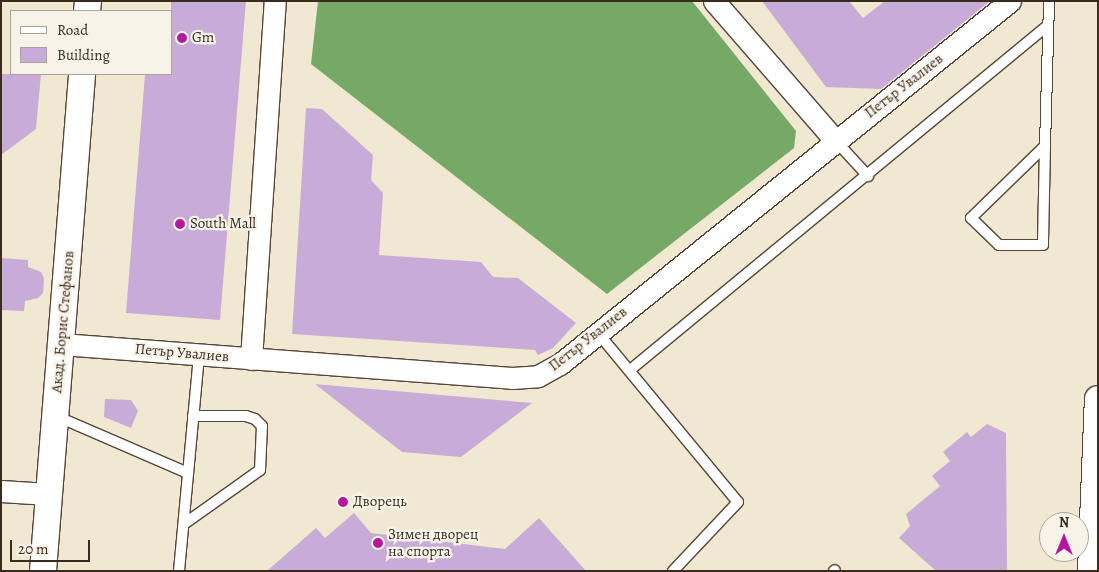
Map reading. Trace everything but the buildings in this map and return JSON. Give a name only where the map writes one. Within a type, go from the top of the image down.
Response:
[{"type":"street","points":[[251,359],[275,1]]},
{"type":"street","points":[[714,1],[835,140]]},
{"type":"street","name":"Петър Увалиев","points":[[61,344],[512,378],[538,376],[560,364],[835,140],[1010,1]]},
{"type":"street","name":"Акад. Борис Стефанов","points":[[43,571],[82,75]]},
{"type":"street","points":[[1091,571],[1098,399]]},
{"type":"street","points":[[1,491],[48,494]]},
{"type":"lane","points":[[1045,146],[971,218],[999,245],[1043,245],[1049,1]]},
{"type":"lane","points":[[630,370],[868,176],[1047,26]]},
{"type":"lane","points":[[835,140],[868,176]]},
{"type":"lane","points":[[598,333],[738,502],[673,571]]},
{"type":"lane","points":[[179,571],[199,354]]},
{"type":"lane","points":[[55,415],[188,473]]},
{"type":"lane","points":[[184,524],[260,470],[262,426],[255,419],[246,416],[193,416]]},
{"type":"green space","points":[[318,1],[692,1],[796,131],[794,148],[607,294],[311,64]]},
{"type":"place","name":"Gm","points":[[182,38]]},
{"type":"place","name":"South Mall","points":[[180,224]]},
{"type":"place","name":"Дворець","points":[[343,502]]},
{"type":"place","name":"Зимен дворец на спорта","points":[[378,543]]}]
